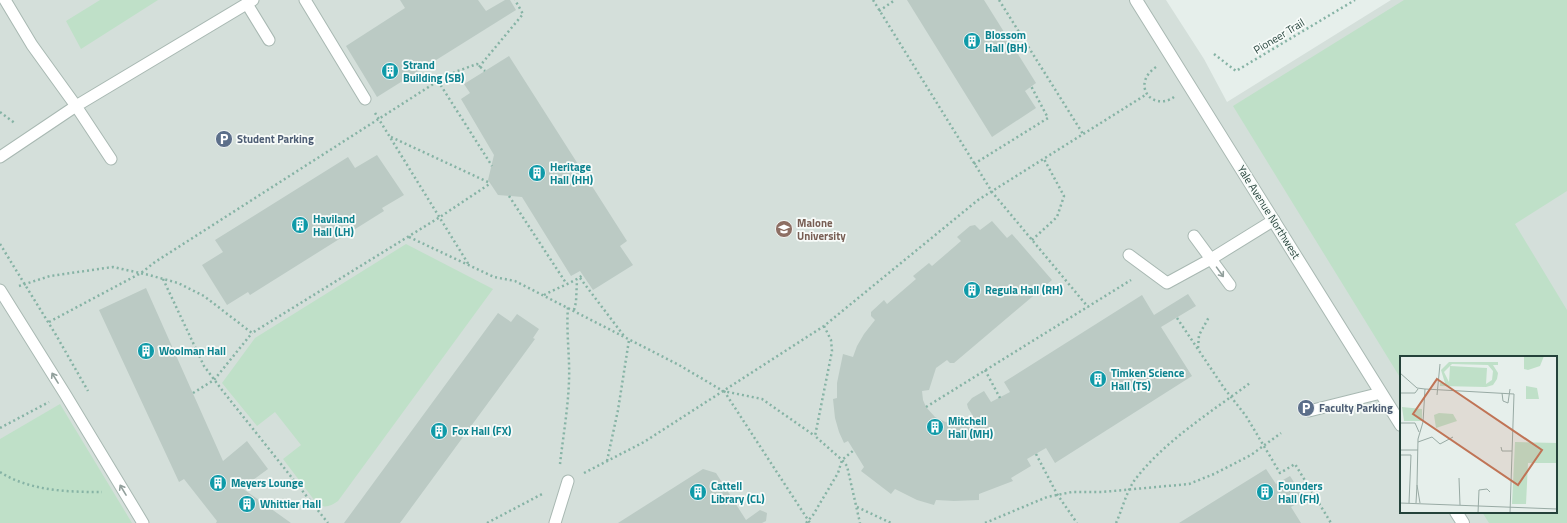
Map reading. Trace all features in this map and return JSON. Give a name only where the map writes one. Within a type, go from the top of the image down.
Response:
[{"type":"street","name":"Yale Avenue Northwest","points":[[1136,0],[1400,423]]},
{"type":"lane","points":[[6,0],[32,45],[76,106],[111,159]]},
{"type":"lane","points":[[305,0],[365,99]]},
{"type":"lane","points":[[0,157],[76,106],[250,2],[269,40]]},
{"type":"lane","points":[[1129,255],[1167,283],[1211,259],[1274,220]]},
{"type":"lane","points":[[1194,236],[1230,285]]},
{"type":"lane","points":[[1,292],[143,523]]},
{"type":"lane","points":[[1309,411],[1381,393]]},
{"type":"lane","points":[[555,523],[568,481]]},
{"type":"path","points":[[479,66],[523,14],[516,0]]},
{"type":"path","points":[[873,0],[992,192],[1088,307]]},
{"type":"path","points":[[879,11],[895,0]]},
{"type":"path","points":[[999,0],[1083,134]]},
{"type":"path","name":"Pioneer Trail","points":[[1214,54],[1236,72],[1355,0]]},
{"type":"path","points":[[1172,57],[1147,75],[1144,82],[1144,88],[1147,94],[1156,101],[1164,101],[1171,99],[1190,86]]},
{"type":"path","points":[[49,322],[141,273],[438,81],[467,67],[477,64],[484,72]]},
{"type":"path","points":[[438,81],[492,166]]},
{"type":"path","points":[[974,164],[1048,118],[1031,86]]},
{"type":"path","points":[[487,523],[644,442],[824,326],[978,200],[1147,94]]},
{"type":"path","points":[[365,99],[390,136],[470,266]]},
{"type":"path","points":[[193,393],[214,380],[252,333],[440,217],[490,183],[390,136]]},
{"type":"path","points":[[1032,240],[1056,217],[1064,196],[1044,159]]},
{"type":"path","points":[[509,196],[566,283]]},
{"type":"path","points":[[408,237],[494,277],[515,281],[679,365],[723,391],[762,399],[816,436],[847,466],[860,523]]},
{"type":"path","points":[[1,292],[50,276],[113,267],[178,283],[204,296],[252,333]]},
{"type":"path","points":[[926,407],[1131,281],[1144,267]]},
{"type":"path","points":[[543,295],[566,283],[577,280],[583,275]]},
{"type":"path","points":[[580,278],[625,337]]},
{"type":"path","points":[[163,279],[204,366],[328,523]]},
{"type":"path","points":[[574,310],[577,280]]},
{"type":"path","points":[[557,487],[569,384],[570,359],[567,327],[568,308]]},
{"type":"path","points":[[1198,348],[1199,334],[1209,317]]},
{"type":"path","points":[[1177,318],[1264,445],[1280,473],[1295,464],[1331,523]]},
{"type":"path","points":[[816,436],[832,351],[831,340],[824,326]]},
{"type":"path","points":[[607,461],[618,410],[629,340]]},
{"type":"path","points":[[985,370],[1000,398]]},
{"type":"path","points":[[0,428],[65,394],[82,382]]},
{"type":"path","points":[[1116,523],[1133,483],[1148,464],[1167,446],[1250,383]]},
{"type":"path","points":[[723,391],[808,522],[838,473],[842,460],[854,450]]},
{"type":"path","points":[[985,523],[1057,494],[1130,490],[1189,484],[1214,474],[1251,454],[1281,433]]},
{"type":"path","points":[[1036,454],[1057,494],[1077,523]]},
{"type":"path","points":[[0,472],[12,480],[46,489],[108,492],[121,486]]},
{"type":"path","points":[[856,507],[891,523]]},
{"type":"shaded area","name":"Malone University","points":[[0,0],[1166,0],[1204,59],[1227,102],[1391,0],[1567,0],[1567,523],[0,523]]},
{"type":"green space","points":[[100,0],[158,0],[81,49],[66,21]]},
{"type":"green space","points":[[1404,0],[1567,0],[1567,191],[1515,224],[1567,310],[1567,523],[1489,523],[1483,513],[1557,513],[1557,356],[1400,356],[1400,377],[1233,106]]},
{"type":"green space","points":[[406,244],[493,289],[338,501],[328,506],[318,505],[283,459],[301,445],[275,412],[257,426],[222,383],[255,338]]},
{"type":"green space","points":[[60,404],[132,523],[0,523],[0,439]]},
{"type":"building","name":"Strand Building (SB)","points":[[400,0],[478,0],[486,11],[505,0],[510,0],[516,10],[377,97],[346,46],[405,8]]},
{"type":"building","name":"Blossom Hall (BH)","points":[[907,0],[984,0],[1036,83],[1025,91],[1036,108],[992,137]]},
{"type":"building","name":"Heritage Hall (HH)","points":[[509,56],[627,241],[620,246],[633,265],[593,290],[580,271],[571,276],[522,197],[498,195],[488,180],[494,155],[461,99],[470,93],[464,84]]},
{"type":"building","name":"Haviland Hall (LH)","points":[[377,155],[404,195],[382,208],[384,211],[250,295],[248,292],[227,305],[202,265],[223,252],[215,240],[348,157],[355,168]]},
{"type":"building","points":[[992,221],[1007,238],[1012,234],[1052,280],[954,363],[950,363],[947,360],[936,368],[929,390],[922,391],[923,400],[926,407],[935,417],[948,423],[970,419],[973,416],[967,404],[972,398],[984,391],[991,402],[1010,392],[1004,382],[1142,295],[1154,315],[1188,294],[1196,306],[1161,327],[1192,376],[1055,463],[1046,448],[1027,459],[1031,466],[1011,478],[1013,481],[979,494],[979,500],[936,500],[934,505],[917,500],[895,489],[891,494],[861,471],[864,467],[848,441],[844,443],[839,432],[835,418],[833,399],[837,398],[837,383],[843,354],[853,357],[864,334],[875,320],[871,316],[871,312],[884,300],[887,304],[916,279],[913,276],[929,263],[932,266],[961,241],[957,237],[970,226],[975,225],[980,230]]},
{"type":"building","name":"Woolman Hall","points":[[146,288],[223,461],[247,441],[268,469],[242,488],[291,523],[216,523],[217,521],[184,479],[179,482],[99,310]]},
{"type":"building","name":"Fox Hall (FX)","points":[[498,313],[511,322],[517,314],[539,329],[533,338],[535,339],[400,523],[344,523]]},
{"type":"building","name":"Cattell Library (CL)","points":[[703,469],[716,473],[746,520],[760,510],[767,513],[766,521],[762,523],[618,523]]},
{"type":"building","name":"Founders Hall (FH)","points":[[1266,469],[1276,484],[1290,476],[1305,499],[1291,507],[1301,523],[1179,523]]},
{"type":"place","name":"Blossom Hall (BH)","points":[[972,41]]},
{"type":"place","name":"Strand Building (SB)","points":[[390,71]]},
{"type":"place","name":"Student Parking","points":[[224,139]]},
{"type":"place","name":"Heritage Hall (HH)","points":[[537,173]]},
{"type":"place","name":"Haviland Hall (LH)","points":[[300,225]]},
{"type":"place","name":"Malone University","points":[[784,229]]},
{"type":"place","name":"Regula Hall (RH)","points":[[972,290]]},
{"type":"place","name":"Woolman Hall","points":[[146,351]]},
{"type":"place","name":"Timken Science Hall (TS)","points":[[1098,379]]},
{"type":"place","name":"Faculty Parking","points":[[1306,408]]},
{"type":"place","name":"Mitchell Hall (MH)","points":[[935,427]]},
{"type":"place","name":"Fox Hall (FX)","points":[[439,431]]},
{"type":"place","name":"Meyers Lounge","points":[[218,483]]},
{"type":"place","name":"Cattell Library (CL)","points":[[698,492]]},
{"type":"place","name":"Founders Hall (FH)","points":[[1265,492]]},
{"type":"place","name":"Whittier Hall","points":[[247,504]]}]
